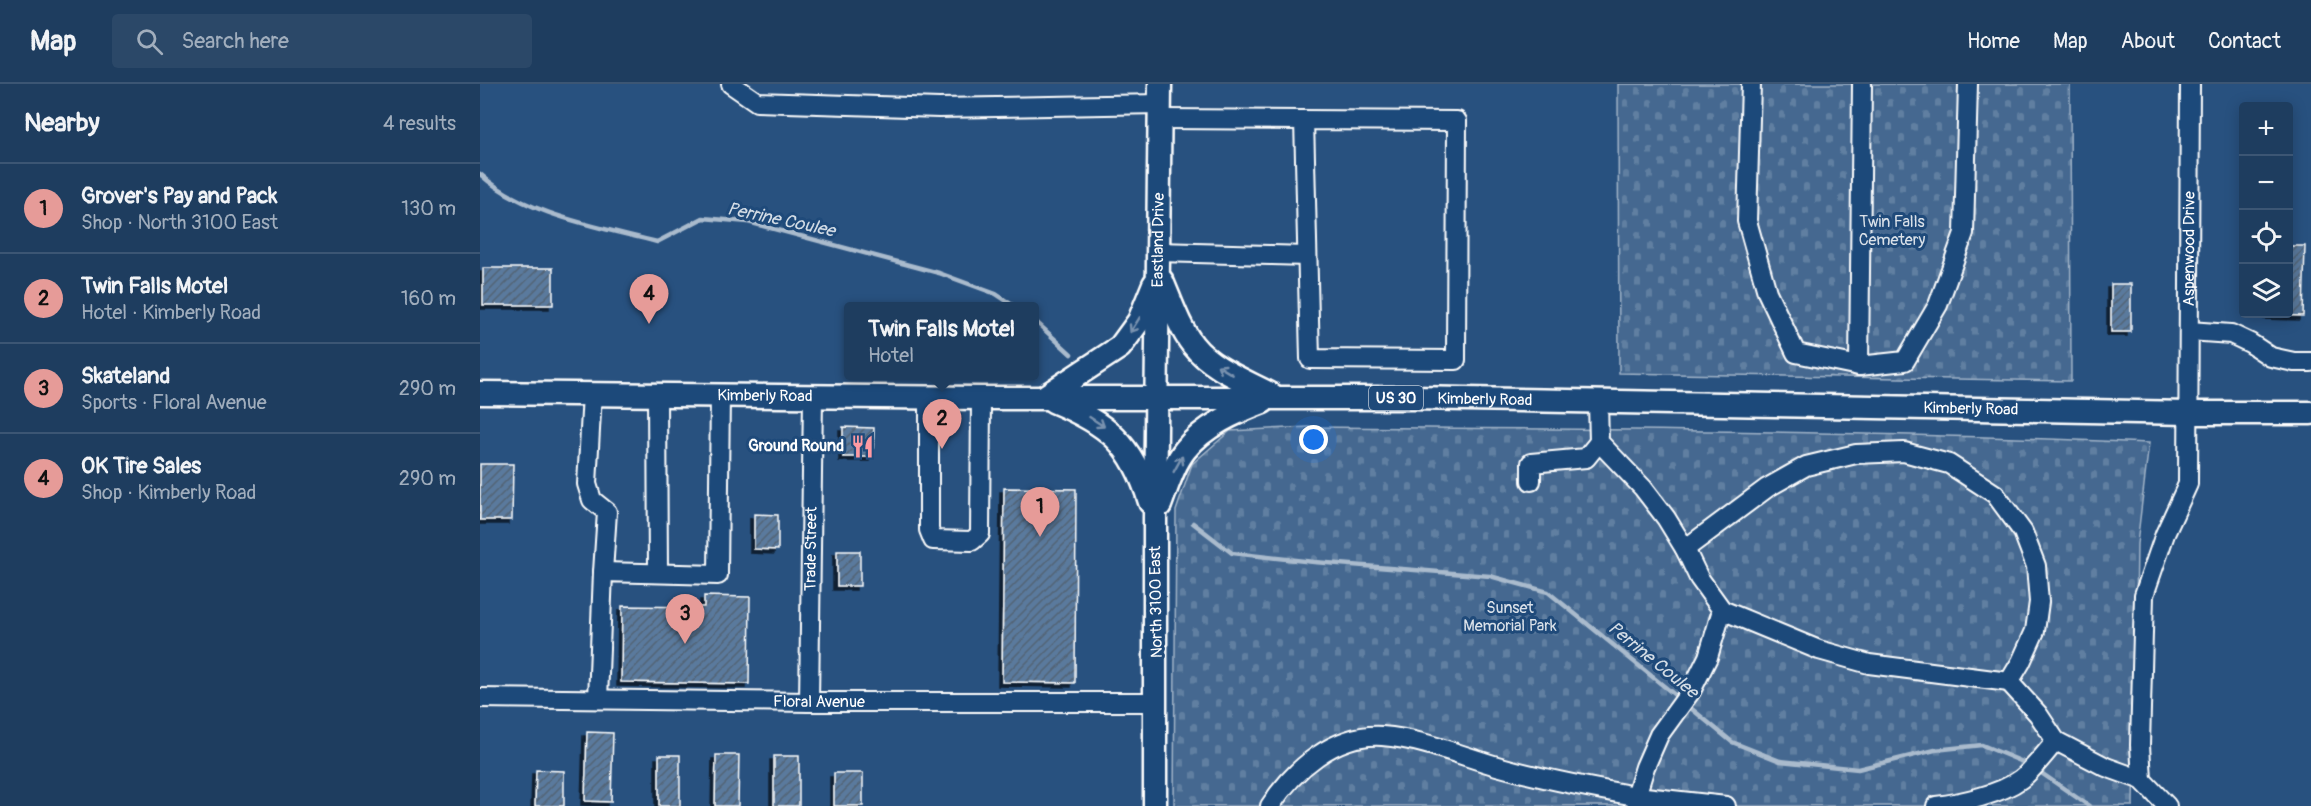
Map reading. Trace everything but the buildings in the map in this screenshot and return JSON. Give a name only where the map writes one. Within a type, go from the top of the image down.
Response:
[{"type":"main road","name":"Eastland Drive","points":[[1157,398],[1160,102]]},
{"type":"main road","points":[[1044,397],[1120,347],[1139,321],[1158,262]]},
{"type":"main road","points":[[1158,262],[1174,310],[1193,345],[1220,368],[1276,397]]},
{"type":"main road","name":"Kimberly Road","points":[[480,393],[981,398],[1276,397],[2188,413],[2311,413]]},
{"type":"main road","points":[[1044,397],[1102,425],[1119,440],[1134,459],[1155,517]]},
{"type":"main road","points":[[1155,517],[1173,471],[1185,450],[1214,426],[1238,411],[1276,397]]},
{"type":"main road","name":"North 3100 East","points":[[1155,806],[1157,398]]},
{"type":"street","points":[[731,84],[757,102],[939,108],[1160,102],[1304,120],[1458,121],[1456,360],[1310,359],[1304,120]]},
{"type":"street","points":[[1751,84],[1747,221],[1767,292],[1796,353],[1859,366],[1905,361],[1938,305],[1964,233],[1968,84]]},
{"type":"street","points":[[1859,366],[1862,84]]},
{"type":"street","name":"Aspenwood Drive","points":[[2142,780],[2140,745],[2144,596],[2165,534],[2188,484],[2190,84]]},
{"type":"street","points":[[1158,262],[1307,256]]},
{"type":"street","points":[[2189,331],[2231,334],[2271,357],[2294,362],[2311,362]]},
{"type":"street","points":[[592,394],[587,484],[592,500],[607,512],[598,699]]},
{"type":"street","points":[[657,394],[658,573]]},
{"type":"street","points":[[603,572],[718,575],[720,395]]},
{"type":"street","name":"Trade Street","points":[[809,702],[813,396]]},
{"type":"street","points":[[929,396],[929,530],[933,540],[972,541],[980,534],[981,398]]},
{"type":"street","points":[[1532,481],[1531,463],[1586,458],[1599,442],[1598,402]]},
{"type":"street","points":[[1599,442],[1643,488],[1666,518],[1700,578],[1722,610],[1819,650],[1869,664],[2009,682],[2038,714],[2050,748]]},
{"type":"street","points":[[1685,549],[1767,488],[1806,466],[1856,454],[1904,452],[1949,464],[1995,494],[2023,532],[2036,566],[2039,602],[2035,631],[2009,682]]},
{"type":"street","points":[[1637,801],[1645,768],[1659,735],[1691,691],[1708,657],[1722,610]]},
{"type":"street","name":"Floral Avenue","points":[[480,698],[809,702],[1157,702]]},
{"type":"street","points":[[1270,806],[1296,775],[1318,754],[1348,741],[1380,736],[1424,743],[1498,767],[1637,801],[1726,806]]},
{"type":"street","points":[[2050,748],[2142,780],[2167,806]]},
{"type":"street","points":[[1936,806],[1994,792],[2022,778],[2050,748]]},
{"type":"green space","name":"Twin Falls Cemetery","points":[[1618,84],[2070,84],[2071,381],[1619,373]]},
{"type":"green space","name":"Sunset Memorial Park","points":[[1308,427],[1834,433],[2149,443],[2137,544],[2133,806],[1174,806],[1176,511],[1192,464],[1230,431]]},
{"type":"waterway","name":"Perrine Coulee","points":[[480,174],[498,188],[540,210],[611,231],[657,242],[703,218],[748,222],[939,273],[996,294],[1008,302]]},
{"type":"waterway","name":"Perrine Coulee","points":[[1039,325],[1071,354]]},
{"type":"waterway","name":"Perrine Coulee","points":[[1193,523],[1232,553],[1490,576],[1548,592],[1681,700]]},
{"type":"waterway","name":"Perrine Coulee","points":[[1687,705],[1732,742],[1780,761],[1858,769],[1935,750],[1982,745],[2030,765]]},
{"type":"waterway","name":"Perrine Coulee","points":[[2037,770],[2089,806]]},
{"type":"place","name":"OK Tire Sales","points":[[649,324]]},
{"type":"place","name":"Ground Round","points":[[862,446]]},
{"type":"place","name":"Twin Falls Motel","points":[[942,449]]},
{"type":"place","name":"Grover's Pay and Pack","points":[[1040,537]]},
{"type":"place","name":"Skateland","points":[[685,644]]}]
